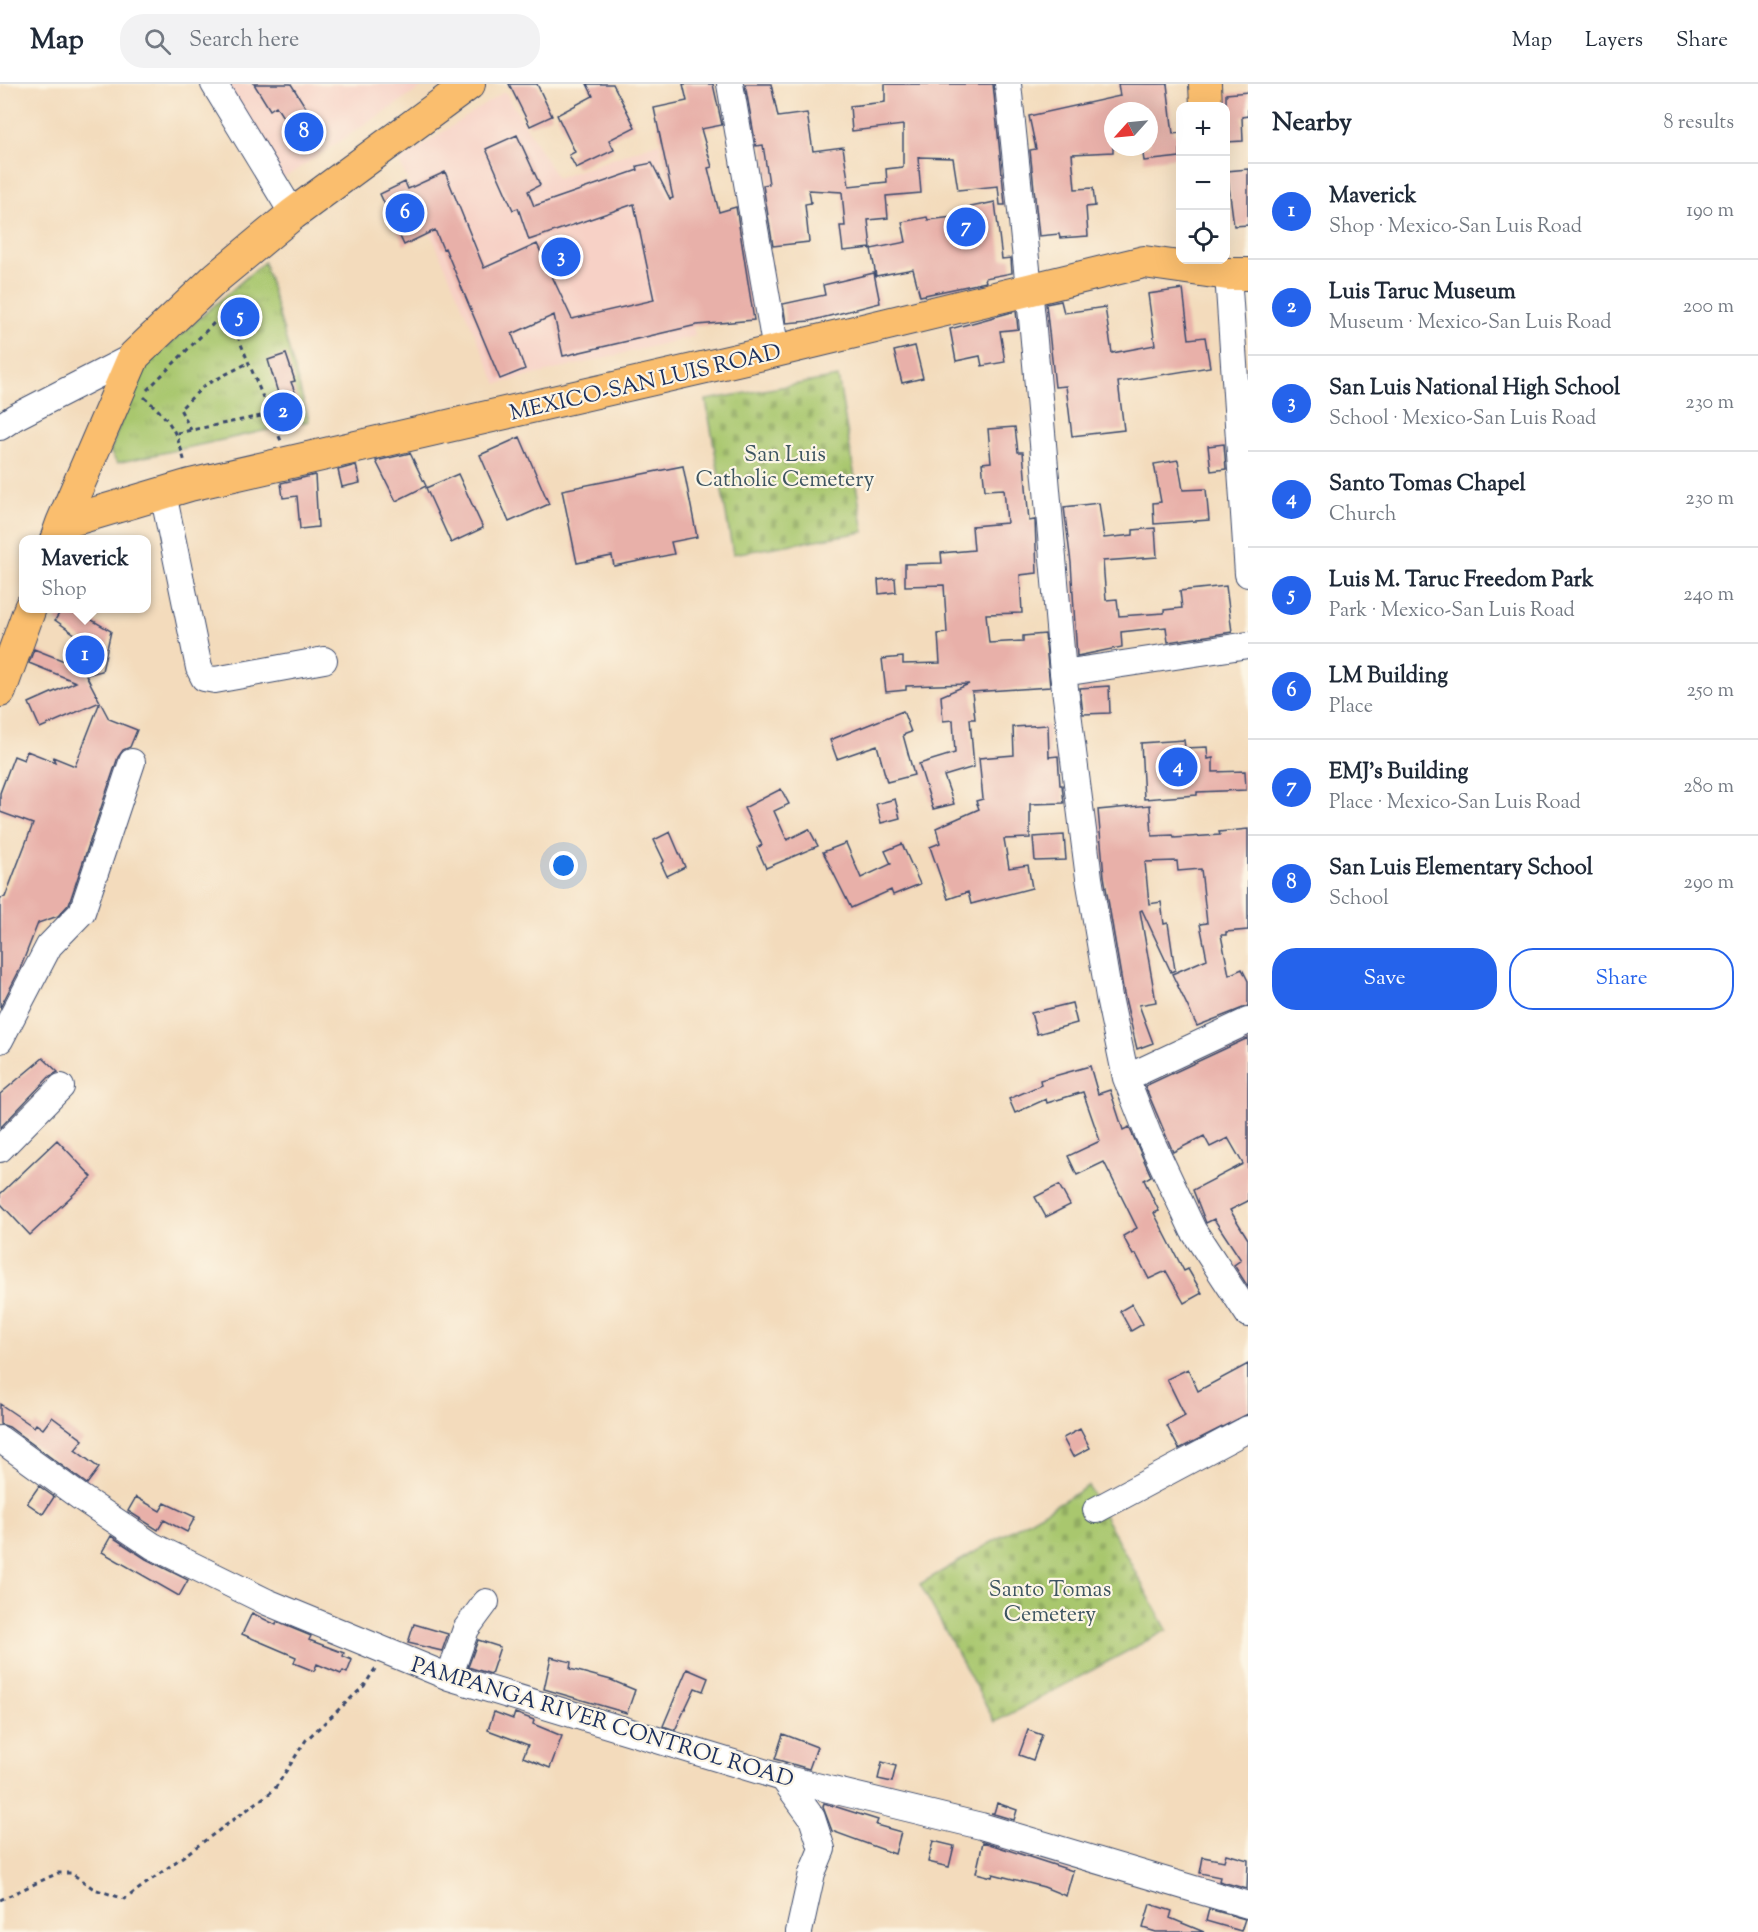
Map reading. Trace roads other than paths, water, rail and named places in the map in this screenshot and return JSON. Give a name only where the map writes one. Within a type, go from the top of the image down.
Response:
[{"type":"main road","points":[[59,531],[134,356],[217,277],[293,214],[469,84]]},
{"type":"main road","points":[[1204,84],[1206,102]]},
{"type":"main road","name":"MEXICO-SAN LUIS ROAD","points":[[59,531],[177,489],[776,351],[1144,262],[1234,269]]},
{"type":"main road","points":[[0,691],[29,613]]},
{"type":"street","points":[[214,84],[293,214]]},
{"type":"street","points":[[730,84],[776,351]]},
{"type":"street","points":[[1008,84],[1063,673],[1089,878],[1108,997],[1126,1078],[1148,1134],[1193,1230],[1248,1314]]},
{"type":"street","points":[[1234,269],[1248,574]]},
{"type":"street","points":[[0,427],[15,417],[134,356]]},
{"type":"street","points":[[177,489],[199,668],[204,678],[215,680],[324,660]]},
{"type":"street","points":[[1063,673],[1248,645]]},
{"type":"street","points":[[0,1040],[49,946],[82,912],[132,762]]},
{"type":"street","points":[[1126,1078],[1248,1021]]},
{"type":"street","points":[[0,1149],[61,1087]]},
{"type":"street","points":[[1096,1510],[1248,1429]]},
{"type":"street","name":"PAMPANGA RIVER CONTROL ROAD","points":[[0,1439],[153,1546],[267,1602],[449,1677],[783,1778],[992,1829],[1248,1905]]},
{"type":"street","points":[[449,1677],[466,1629],[486,1602]]},
{"type":"street","points":[[783,1778],[812,1818],[822,1849],[812,1873],[799,1932]]},
{"type":"place","name":"San Luis Elementary School","points":[[304,132]]},
{"type":"place","name":"LM Building","points":[[405,213]]},
{"type":"place","name":"EMJ's Building","points":[[966,227]]},
{"type":"place","name":"San Luis National High School","points":[[561,257]]},
{"type":"place","name":"Luis M. Taruc Freedom Park","points":[[240,317]]},
{"type":"place","name":"Luis Taruc Museum","points":[[283,412]]},
{"type":"place","name":"Maverick","points":[[85,655]]},
{"type":"place","name":"Santo Tomas Chapel","points":[[1178,767]]},
{"type":"park label","name":"San Luis Catholic Cemetery","points":[[785,466]]},
{"type":"park label","name":"Santo Tomas Cemetery","points":[[1050,1600]]}]
